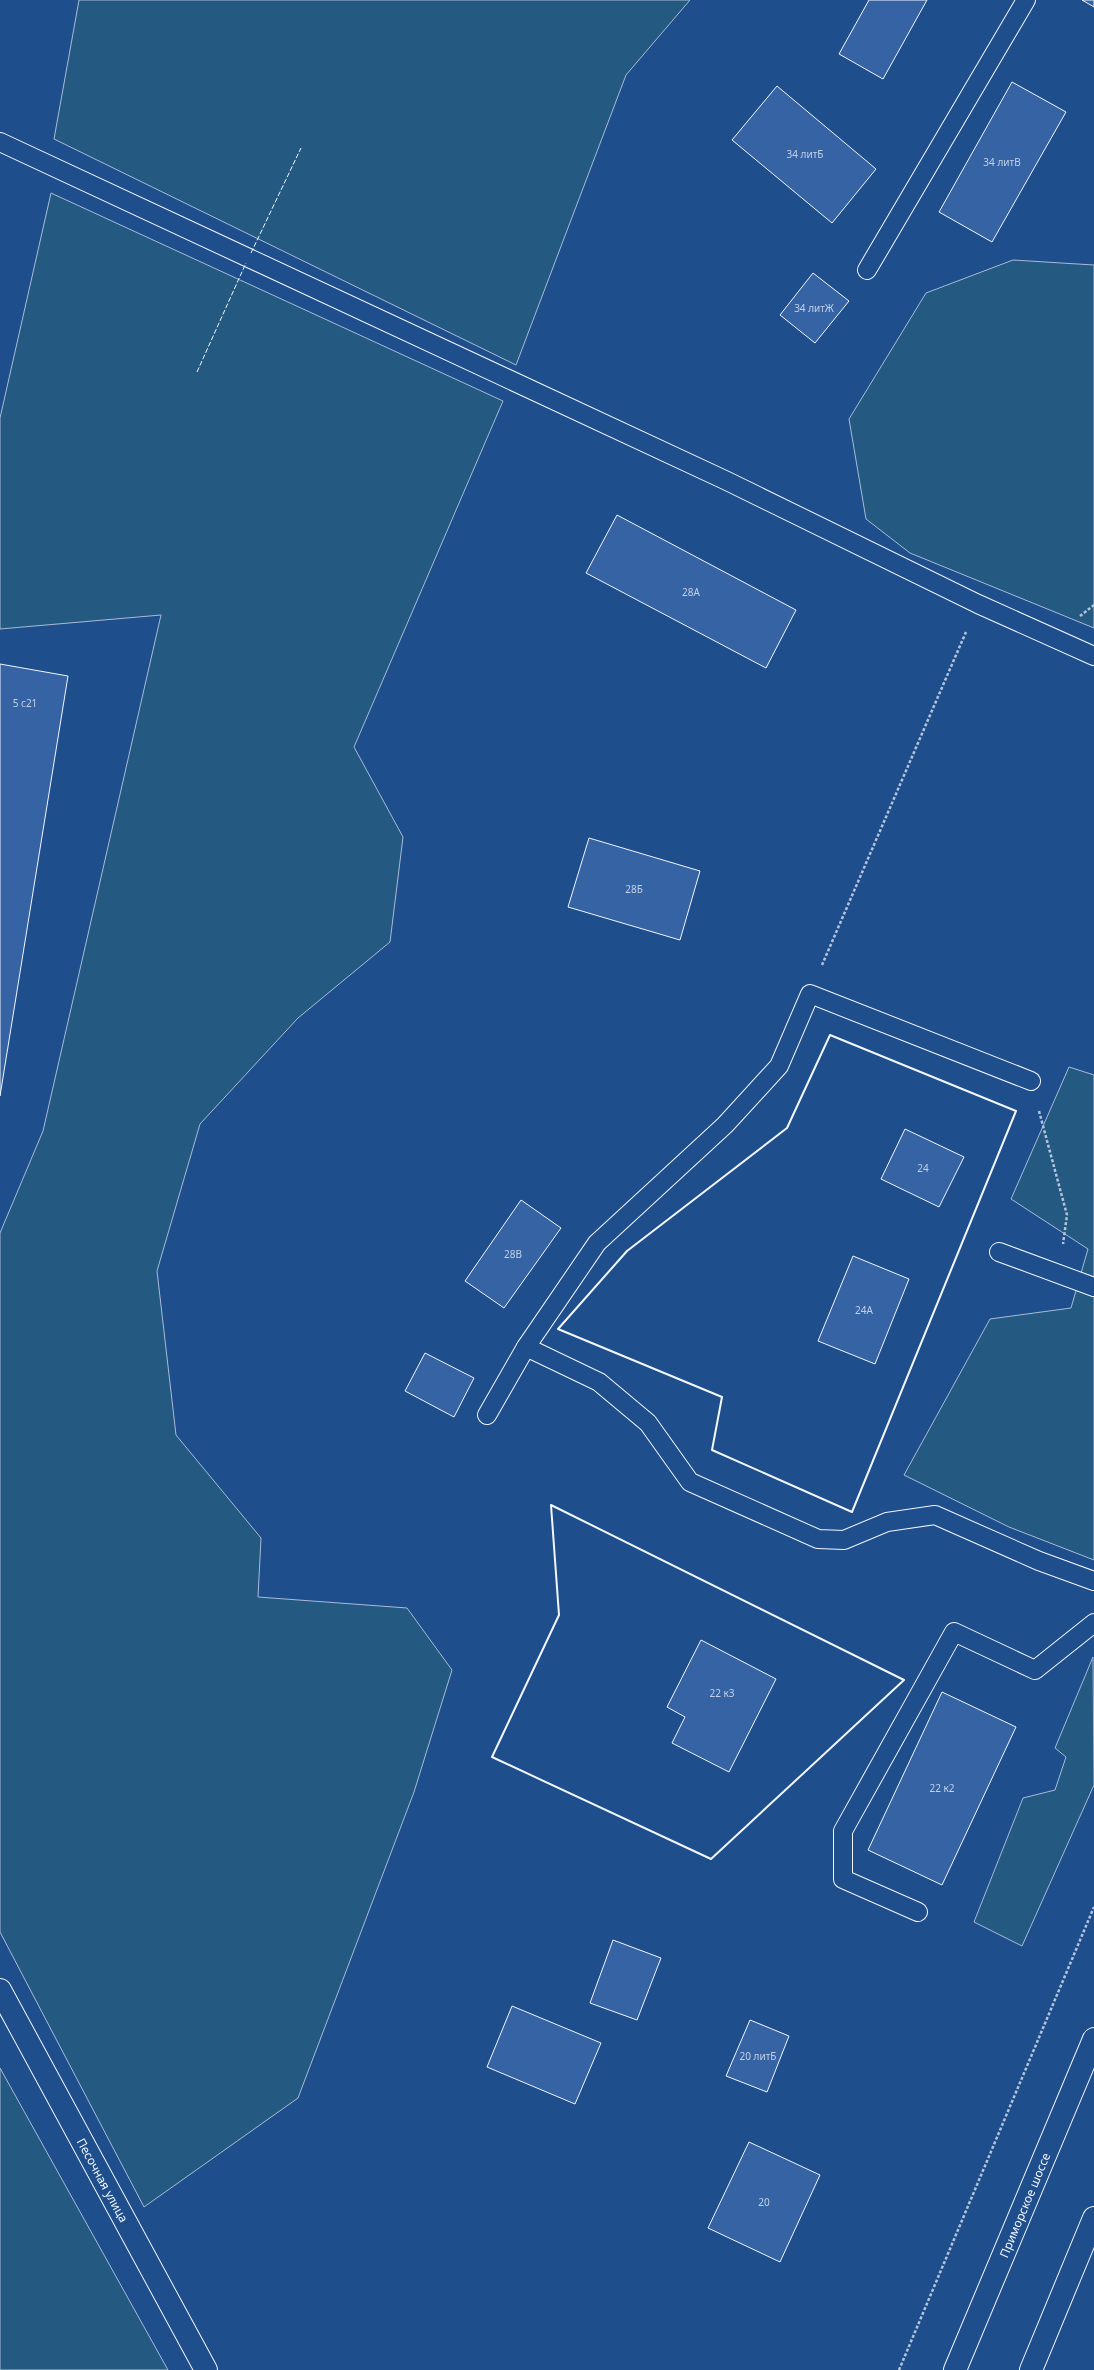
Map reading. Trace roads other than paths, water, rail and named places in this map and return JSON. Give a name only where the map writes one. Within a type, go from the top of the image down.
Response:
[{"type":"main road","name":"Песочная улица","points":[[0,1990],[206,2370]]},
{"type":"main road","name":"Приморское шоссе","points":[[955,2370],[1094,2039]]},
{"type":"main road","points":[[1031,2370],[1094,2218]]},
{"type":"lane","points":[[867,270],[1026,0]]},
{"type":"lane","points":[[0,142],[720,478],[978,604],[1094,656]]},
{"type":"lane","points":[[487,1414],[526,1347],[597,1243],[725,1125],[779,1066],[810,994],[1032,1081]]},
{"type":"lane","points":[[999,1252],[1094,1287]]},
{"type":"lane","points":[[526,1347],[599,1382],[648,1423],[690,1482],[818,1539],[844,1540],[887,1522],[935,1515],[1039,1561],[1094,1581]]},
{"type":"lane","points":[[918,1912],[843,1879],[843,1831],[954,1632],[1035,1670],[1094,1623]]}]
